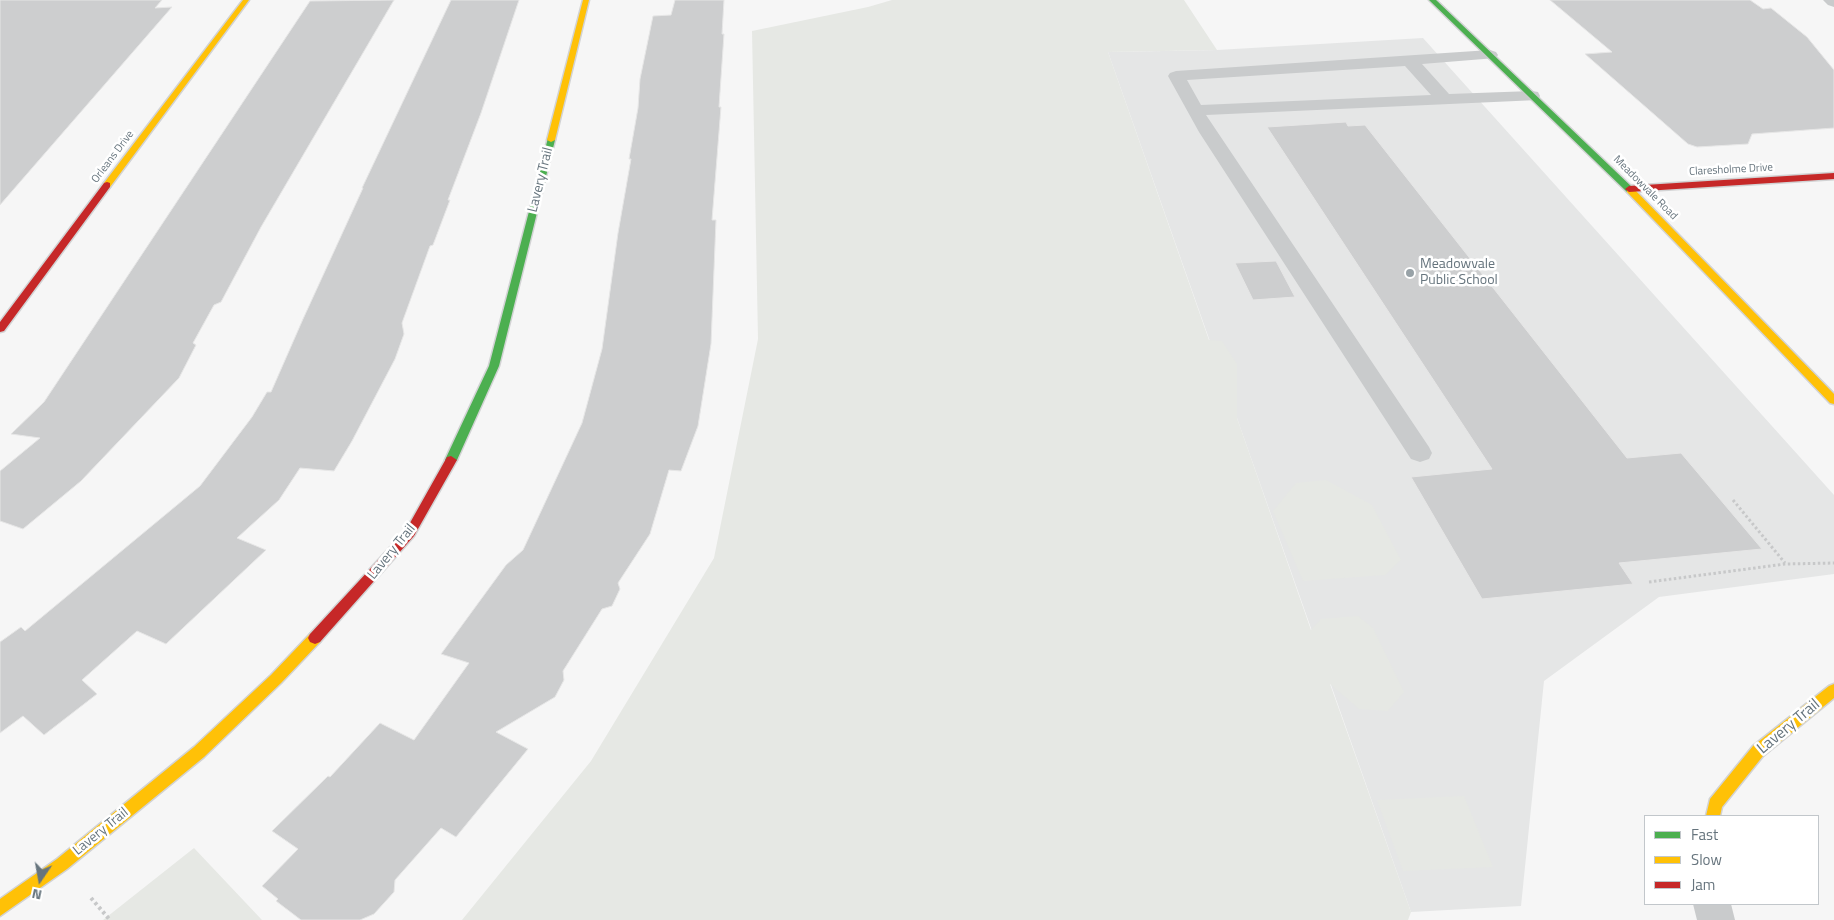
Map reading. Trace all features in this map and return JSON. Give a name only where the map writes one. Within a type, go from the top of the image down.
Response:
[{"type":"street","name":"Orleans Drive","points":[[0,329],[246,0]]},
{"type":"street","name":"Lavery Trail","points":[[0,908],[62,864],[199,752],[276,679],[355,596],[410,533],[454,455],[494,366],[586,0]]},
{"type":"street","name":"Meadowvale Road","points":[[1432,0],[1629,189],[1834,400]]},
{"type":"street","name":"Claresholme Drive","points":[[1629,189],[1834,176]]},
{"type":"street","name":"Lavery Trail","points":[[1713,815],[1715,804],[1758,751],[1834,690]]},
{"type":"street","points":[[1712,905],[1716,920]]},
{"type":"lane","points":[[1420,453],[1208,132],[1176,76],[1490,55]]},
{"type":"lane","points":[[1410,61],[1445,100]]},
{"type":"lane","points":[[1195,110],[1532,96]]},
{"type":"path","points":[[1733,500],[1785,564]]},
{"type":"path","points":[[1649,582],[1785,564],[1834,563]]},
{"type":"shaded area","points":[[892,0],[1184,0],[1217,50],[1108,52],[1209,340],[1222,341],[1237,364],[1237,418],[1311,630],[1321,619],[1358,616],[1373,628],[1404,692],[1388,711],[1359,709],[1330,684],[1411,912],[1408,920],[462,920],[591,761],[714,558],[758,339],[752,31],[868,7]]},
{"type":"shaded area","name":"Meadowvale Public School","points":[[1423,38],[1834,495],[1834,574],[1659,597],[1544,681],[1521,906],[1411,912],[1108,52],[1217,50]]},
{"type":"shaded area","points":[[1326,480],[1372,505],[1401,560],[1385,575],[1303,581],[1273,511],[1296,483]]},
{"type":"shaded area","points":[[1464,796],[1493,867],[1403,871],[1377,800]]},
{"type":"shaded area","points":[[194,848],[262,920],[103,920]]},
{"type":"building","points":[[0,0],[162,0],[155,8],[172,7],[0,205]]},
{"type":"building","points":[[394,0],[261,227],[221,302],[214,305],[193,343],[196,345],[179,378],[81,481],[23,529],[0,521],[0,471],[40,438],[11,434],[44,402],[310,1]]},
{"type":"building","points":[[451,0],[519,0],[481,113],[448,200],[450,200],[433,245],[430,246],[402,323],[404,334],[395,359],[334,471],[300,468],[279,500],[237,538],[266,550],[166,644],[137,631],[82,680],[97,694],[44,735],[23,716],[0,733],[0,642],[21,627],[25,631],[200,486],[252,417],[267,392],[271,392],[362,188]]},
{"type":"building","points":[[675,0],[724,0],[722,34],[724,34],[719,107],[721,107],[712,220],[716,220],[711,344],[698,426],[681,471],[669,470],[650,534],[618,583],[620,589],[612,606],[602,609],[563,671],[564,680],[555,697],[496,732],[528,749],[456,837],[441,828],[395,880],[394,892],[374,914],[360,920],[301,920],[276,901],[278,899],[262,886],[298,849],[272,831],[328,776],[330,777],[380,723],[414,740],[469,663],[441,654],[506,565],[523,550],[582,423],[602,349],[618,233],[631,159],[629,159],[638,108],[640,79],[653,16],[671,15]]},
{"type":"building","points":[[1550,0],[1750,0],[1763,9],[1771,8],[1807,37],[1834,70],[1834,128],[1752,134],[1748,144],[1697,147],[1688,144],[1585,54],[1612,52]]},
{"type":"building","points":[[1346,122],[1348,126],[1365,125],[1627,458],[1681,453],[1762,549],[1619,563],[1633,584],[1482,599],[1411,477],[1492,469],[1267,127]]},
{"type":"building","points":[[1276,261],[1295,297],[1253,300],[1235,263]]},
{"type":"traffic: fast","points":[[1432,0],[1630,190]]},
{"type":"traffic: fast","points":[[451,460],[494,366],[551,140]]},
{"type":"traffic: slow","points":[[107,185],[246,0]]},
{"type":"traffic: slow","points":[[551,140],[586,0]]},
{"type":"traffic: slow","points":[[1630,190],[1834,400]]},
{"type":"traffic: slow","points":[[0,908],[62,864],[199,752],[276,679],[315,638]]},
{"type":"traffic: slow","points":[[1713,815],[1715,804],[1758,751],[1834,690]]},
{"type":"traffic: jam","points":[[1629,189],[1834,176]]},
{"type":"traffic: jam","points":[[0,329],[107,185]]},
{"type":"traffic: jam","points":[[315,638],[410,533],[451,460]]},
{"type":"place","name":"Meadowvale Public School","points":[[1410,273]]}]
